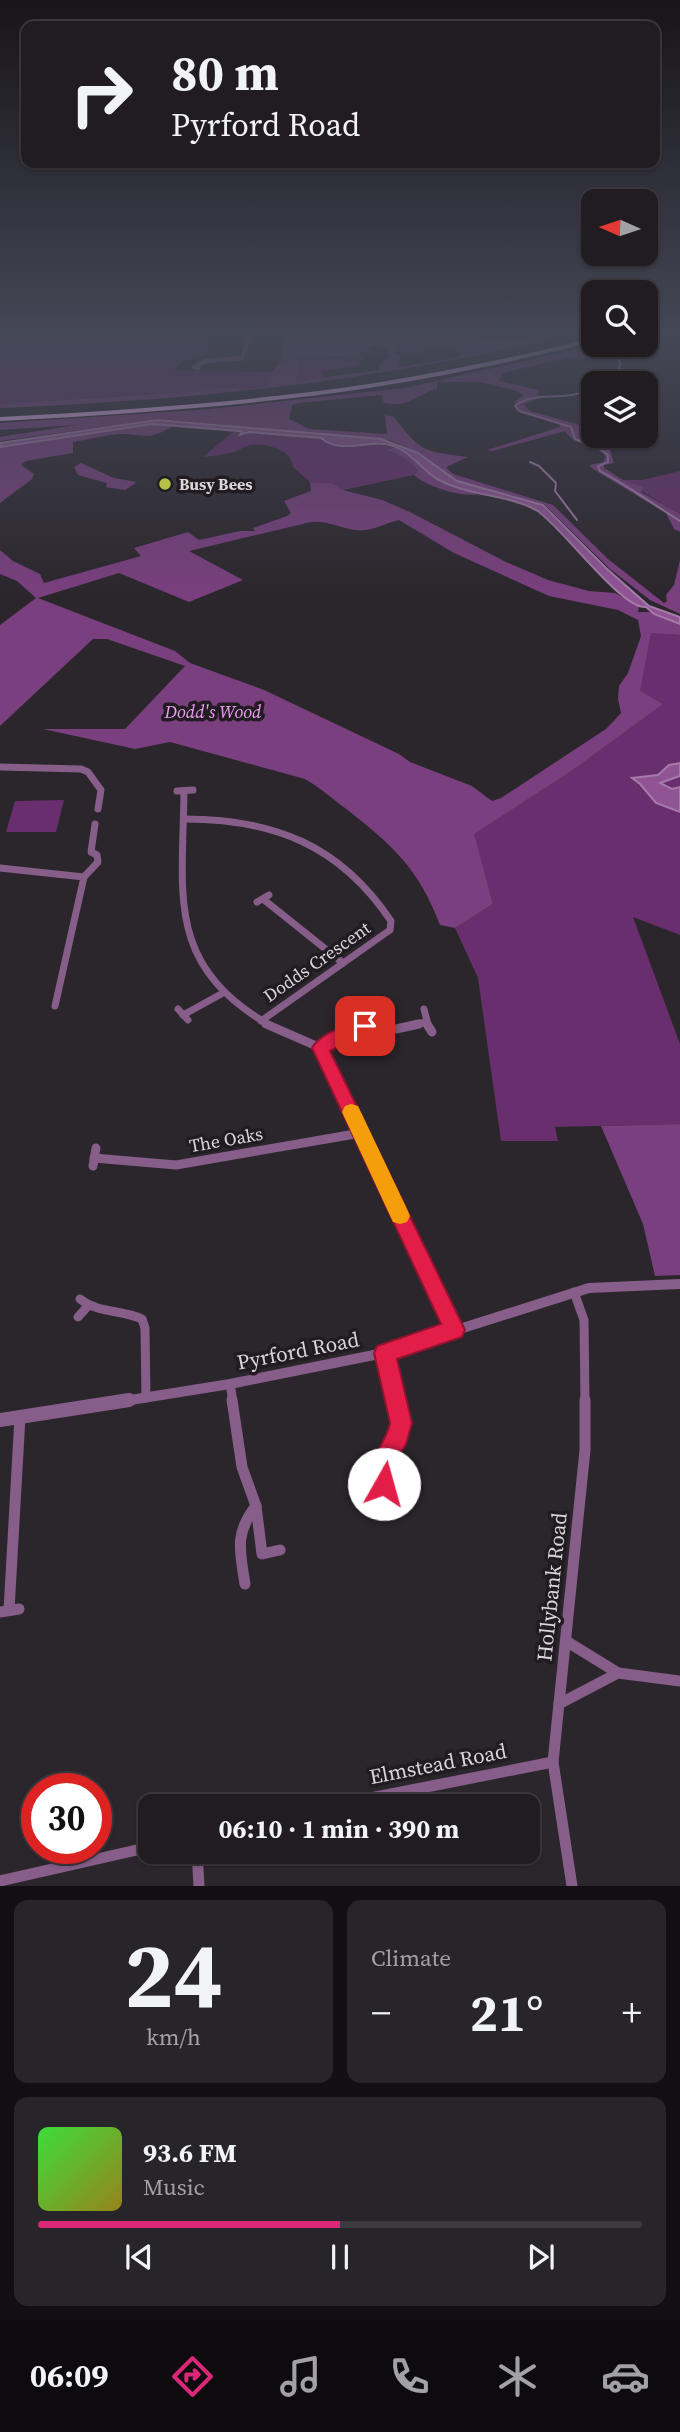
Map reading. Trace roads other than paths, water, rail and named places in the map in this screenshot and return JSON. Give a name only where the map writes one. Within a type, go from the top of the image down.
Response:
[{"type":"street","points":[[0,767],[81,769],[88,772],[101,790],[98,809]]},
{"type":"street","points":[[193,790],[181,791],[184,819],[184,918],[200,962],[223,993],[261,1021],[321,1048],[454,1330]]},
{"type":"street","name":"Dodds Crescent","points":[[184,819],[229,819],[273,828],[314,846],[348,871],[375,898],[392,924],[390,930],[261,1021]]},
{"type":"street","points":[[55,1006],[84,877],[98,862],[90,845],[95,824]]},
{"type":"street","points":[[0,868],[26,869],[59,879],[84,877]]},
{"type":"street","points":[[263,899],[343,963]]},
{"type":"street","points":[[183,1015],[223,993]]},
{"type":"street","points":[[424,1009],[426,1022],[432,1032]]},
{"type":"street","points":[[321,1048],[359,1027],[396,1029],[426,1022]]},
{"type":"street","name":"The Oaks","points":[[95,1157],[176,1165],[361,1132]]},
{"type":"street","name":"Pyrford Road","points":[[0,1420],[230,1384],[384,1353],[574,1292],[600,1287],[680,1284]]},
{"type":"street","name":"Hollybank Road","points":[[572,1886],[553,1762],[585,1450],[584,1320],[574,1292]]},
{"type":"street","points":[[78,1317],[84,1303],[103,1312],[134,1314],[142,1319],[145,1328],[146,1398]]},
{"type":"street","points":[[384,1353],[401,1423],[398,1436],[382,1460],[387,1514]]},
{"type":"street","points":[[230,1384],[242,1467],[257,1506],[262,1554],[280,1550]]},
{"type":"street","points":[[9,1610],[20,1417]]},
{"type":"street","points":[[386,1502],[399,1500]]},
{"type":"street","points":[[245,1584],[240,1527],[257,1506]]},
{"type":"street","points":[[566,1641],[618,1673],[680,1681]]},
{"type":"street","points":[[559,1704],[618,1673]]},
{"type":"street","name":"Elmstead Road","points":[[391,1794],[553,1762]]},
{"type":"street","points":[[0,1881],[138,1850]]},
{"type":"street","points":[[198,1864],[199,1886]]},
{"type":"waterway","points":[[548,420],[571,427],[575,439],[581,441]]},
{"type":"waterway","points":[[599,448],[608,455],[608,462],[598,466],[600,471],[680,521]]},
{"type":"waterway","points":[[530,462],[539,466],[556,483],[555,491],[577,520]]},
{"type":"place","name":"Busy Bees","points":[[165,484]]},
{"type":"park label","name":"Dodd's Wood","points":[[213,712]]}]
